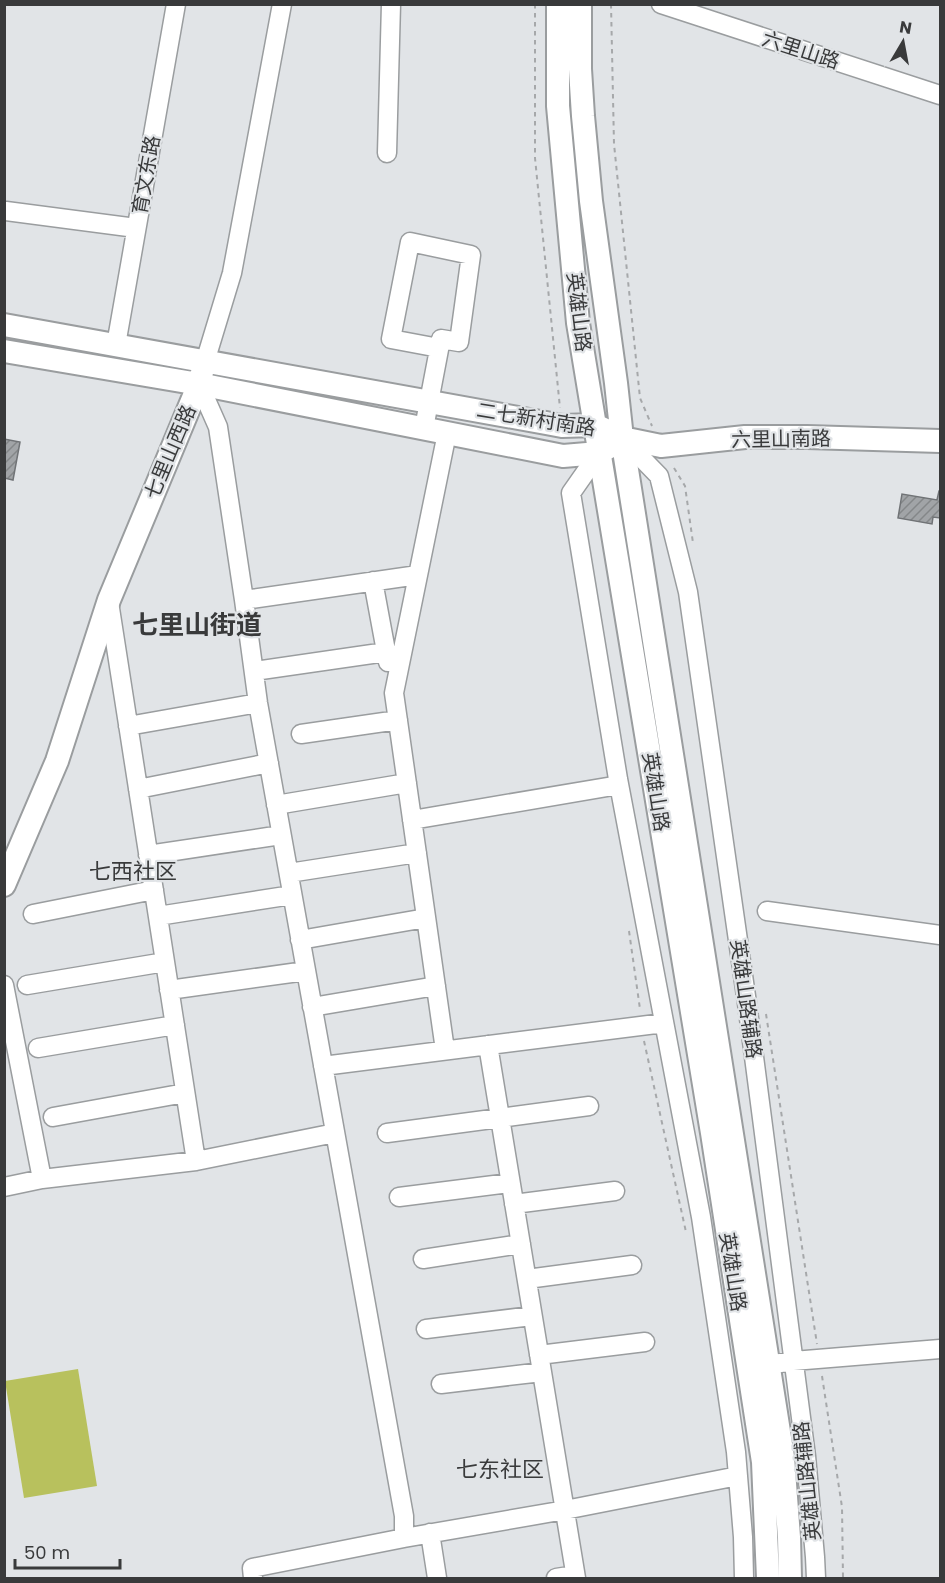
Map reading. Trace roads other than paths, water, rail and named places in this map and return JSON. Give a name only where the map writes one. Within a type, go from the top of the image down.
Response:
[{"type":"main road","name":"英雄山路","points":[[558,4],[558,106],[578,323],[712,1133],[763,1462],[768,1578]]},
{"type":"main road","name":"英雄山路","points":[[580,4],[580,69],[591,201],[622,438],[783,1457],[790,1578]]},
{"type":"main road","name":"二七新村南路","points":[[4,325],[554,424],[595,424],[622,438],[599,453],[563,456],[199,384],[4,351]]},
{"type":"main road","name":"七里山西路","points":[[4,885],[57,761],[109,600],[199,384],[206,362]]},
{"type":"main road","name":"六里山南路","points":[[622,438],[661,446],[745,438],[807,437],[940,441]]},
{"type":"street","name":"育文东路","points":[[116,345],[176,4]]},
{"type":"street","name":"七里山西路","points":[[206,362],[232,273],[282,4]]},
{"type":"street","points":[[387,153],[391,4]]},
{"type":"street","name":"六里山路","points":[[661,4],[940,95]]},
{"type":"street","points":[[6,210],[136,228]]},
{"type":"street","points":[[424,428],[441,339],[459,342],[471,255],[410,242],[391,339],[439,348]]},
{"type":"street","points":[[199,384],[218,427],[258,703],[404,1516],[404,1538]]},
{"type":"street","points":[[394,693],[447,433]]},
{"type":"street","name":"英雄山路辅路","points":[[622,438],[659,476],[688,591],[747,1003],[806,1456],[816,1578]]},
{"type":"street","points":[[599,453],[572,492],[619,785],[701,1217],[736,1452],[744,1578]]},
{"type":"street","points":[[244,600],[418,575]]},
{"type":"street","points":[[373,581],[394,693],[445,1050]]},
{"type":"street","points":[[109,600],[196,1161]]},
{"type":"street","points":[[254,671],[386,652]]},
{"type":"street","points":[[128,726],[258,703]]},
{"type":"street","points":[[301,734],[398,720]]},
{"type":"street","points":[[138,789],[269,763]]},
{"type":"street","points":[[276,804],[407,783]]},
{"type":"street","points":[[412,819],[619,785]]},
{"type":"street","points":[[148,855],[281,835]]},
{"type":"street","points":[[289,873],[417,854]]},
{"type":"street","points":[[33,914],[154,890]]},
{"type":"street","points":[[158,916],[292,895]]},
{"type":"street","points":[[767,911],[940,935]]},
{"type":"street","points":[[300,940],[426,918]]},
{"type":"street","points":[[27,985],[165,962]]},
{"type":"street","points":[[169,990],[306,971]]},
{"type":"street","points":[[4,985],[42,1179]]},
{"type":"street","points":[[312,1007],[436,986]]},
{"type":"street","points":[[323,1066],[664,1023]]},
{"type":"street","points":[[38,1047],[175,1025]]},
{"type":"street","points":[[488,1045],[576,1577],[556,1578]]},
{"type":"street","points":[[53,1116],[185,1093]]},
{"type":"street","points":[[387,1133],[589,1106]]},
{"type":"street","points":[[4,1187],[42,1179],[196,1161],[335,1133]]},
{"type":"street","points":[[399,1197],[510,1183]]},
{"type":"street","points":[[514,1204],[615,1191]]},
{"type":"street","points":[[423,1259],[520,1244]]},
{"type":"street","points":[[526,1279],[632,1265]]},
{"type":"street","points":[[426,1329],[532,1316]]},
{"type":"street","points":[[441,1384],[645,1342]]},
{"type":"street","points":[[768,1365],[940,1349]]},
{"type":"street","points":[[253,1578],[252,1568],[738,1476]]},
{"type":"street","points":[[430,1533],[437,1578]]},
{"type":"district","name":"七里山街道","points":[[197,625]]},
{"type":"district","name":"七西社区","points":[[133,871]]},
{"type":"district","name":"七东社区","points":[[500,1469]]}]
